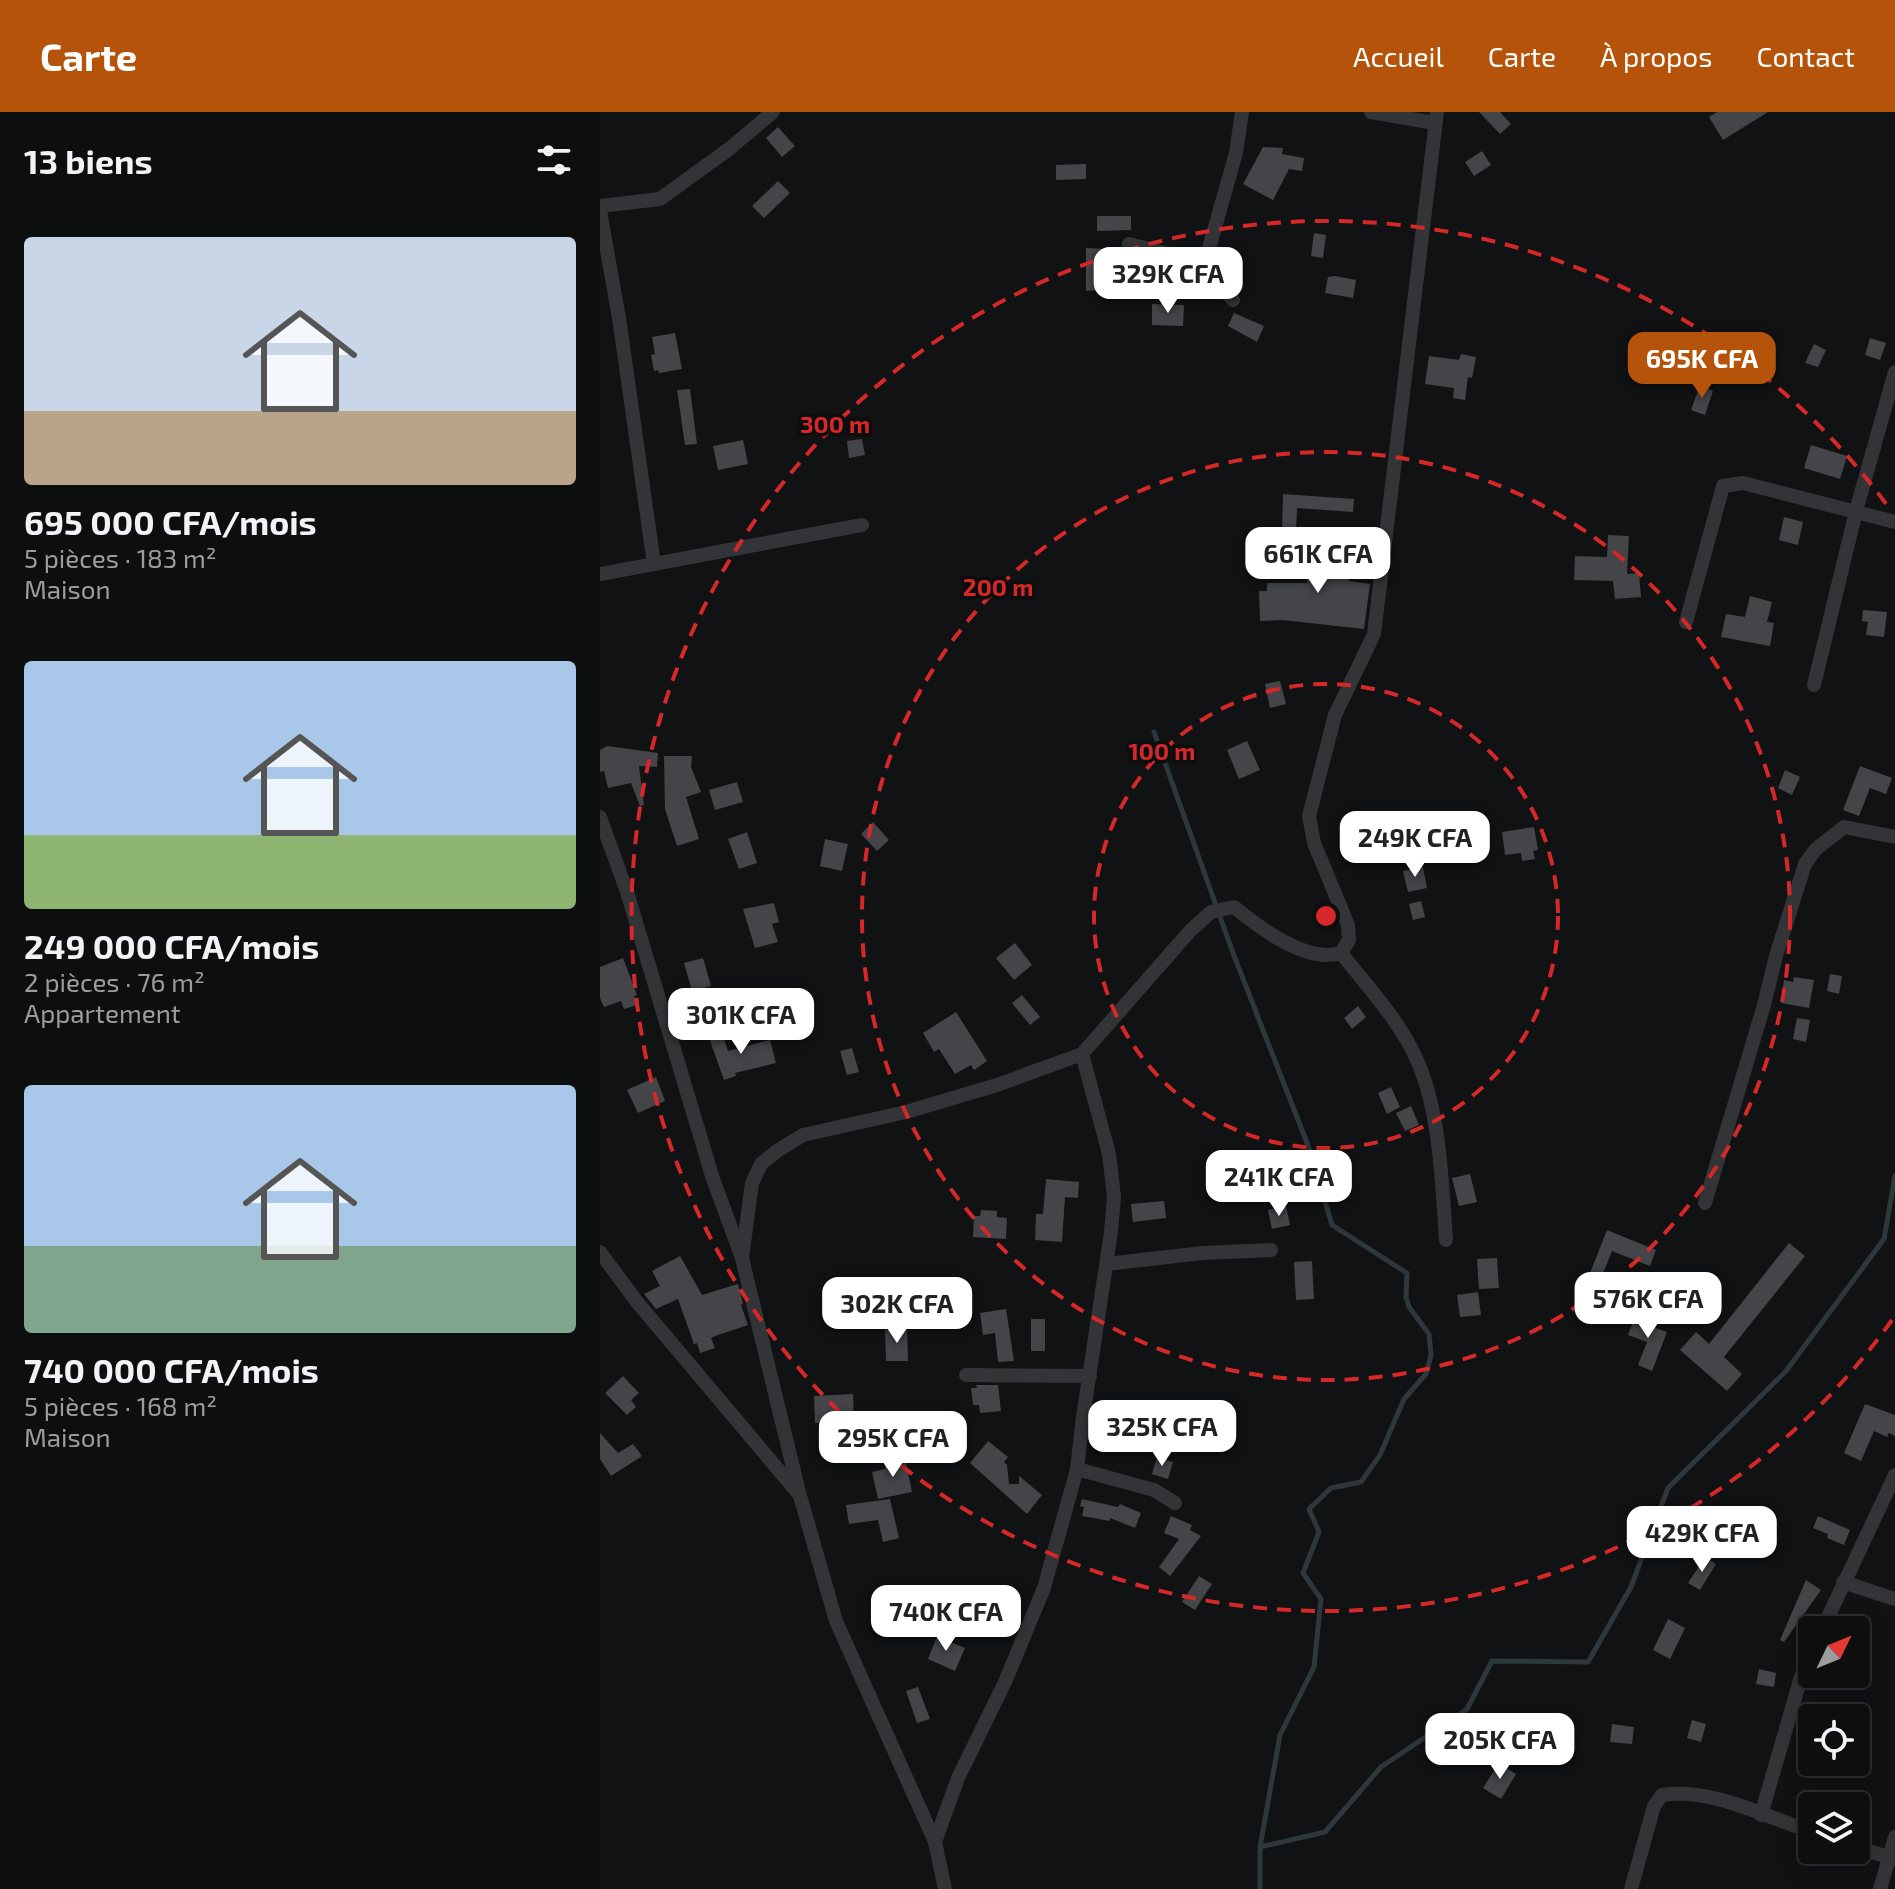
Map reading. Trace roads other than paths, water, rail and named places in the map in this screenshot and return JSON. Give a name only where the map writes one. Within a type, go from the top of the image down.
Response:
[{"type":"street","points":[[654,564],[600,209],[660,199],[729,149],[773,112]]},
{"type":"street","points":[[1204,266],[1236,153],[1242,112]]},
{"type":"street","points":[[742,1258],[752,1183],[761,1164],[803,1135],[906,1112],[997,1085],[1082,1054],[1190,931],[1211,912],[1234,907],[1307,953],[1320,957],[1341,953],[1349,940],[1348,925],[1314,843],[1309,816],[1335,715],[1374,634],[1436,118],[1371,112]]},
{"type":"street","points":[[1129,244],[1204,266],[1233,300]]},
{"type":"street","points":[[1814,685],[1856,511],[1895,372]]},
{"type":"street","points":[[1686,622],[1723,486],[1743,483],[1895,522]]},
{"type":"street","points":[[600,574],[862,525]]},
{"type":"street","points":[[600,817],[627,892],[713,1179],[742,1258],[800,1496],[836,1621],[935,1842],[945,1889]]},
{"type":"street","points":[[1705,1203],[1805,864],[1816,849],[1844,827],[1895,837]]},
{"type":"street","points":[[1341,953],[1405,1037],[1425,1079],[1439,1157],[1446,1240]]},
{"type":"street","points":[[935,1842],[958,1778],[1005,1682],[1044,1588],[1077,1469],[1114,1197],[1109,1154],[1082,1054]]},
{"type":"street","points":[[1107,1264],[1202,1253],[1271,1250]]},
{"type":"street","points":[[600,1252],[637,1302],[800,1496]]},
{"type":"street","points":[[966,1375],[1090,1376]]},
{"type":"street","points":[[1077,1469],[1154,1490],[1175,1503]]},
{"type":"street","points":[[1828,1616],[1895,1475]]},
{"type":"street","points":[[1843,1582],[1895,1599]]},
{"type":"street","points":[[1761,1815],[1798,1687]]},
{"type":"street","points":[[1631,1889],[1654,1806],[1662,1795],[1676,1793],[1713,1799],[1798,1827]]},
{"type":"street","points":[[1880,1889],[1892,1858],[1895,1837]]},
{"type":"street","points":[[1870,1851],[1892,1858]]},
{"type":"waterway","points":[[1154,732],[1233,953],[1309,1148],[1332,1225],[1407,1273],[1406,1297],[1409,1307],[1429,1334],[1431,1355],[1426,1374],[1404,1399],[1380,1455],[1361,1482],[1331,1488],[1309,1509],[1319,1532],[1303,1573],[1321,1599],[1314,1667],[1280,1735],[1260,1847]]},
{"type":"waterway","points":[[1260,1889],[1260,1847],[1325,1832],[1381,1767],[1467,1709],[1492,1661],[1588,1662],[1631,1587],[1668,1488],[1786,1371],[1884,1239],[1895,1176]]}]
